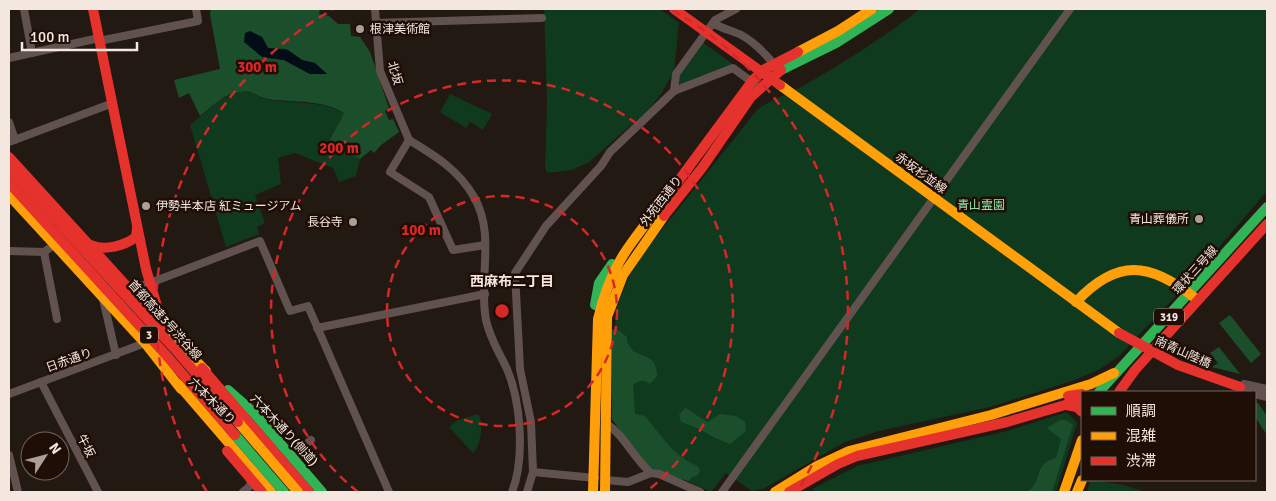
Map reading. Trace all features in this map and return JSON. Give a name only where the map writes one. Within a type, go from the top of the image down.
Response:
[{"type":"main road","points":[[93,9],[146,269],[163,326]]},
{"type":"main road","name":"赤坂杉並線","points":[[674,9],[1119,333]]},
{"type":"main road","name":"外苑西通り","points":[[595,478],[597,356],[595,311],[599,283],[607,269],[627,249],[755,85],[776,68],[872,9]]},
{"type":"main road","name":"外苑西通り","points":[[776,68],[840,40],[889,9]]},
{"type":"main road","name":"外苑西通り","points":[[605,492],[608,317],[620,279],[637,252],[700,171],[741,110],[755,85]]},
{"type":"main road","points":[[9,157],[202,368],[299,492]]},
{"type":"main road","name":"首都高速3号渋谷線","points":[[9,168],[174,348],[299,492]]},
{"type":"main road","points":[[9,175],[154,334],[244,421],[309,492]]},
{"type":"main road","name":"首都高速3号渋谷線","points":[[9,183],[166,355],[284,492]]},
{"type":"main road","points":[[9,195],[136,333],[141,345],[178,384],[271,492]]},
{"type":"main road","points":[[84,239],[96,248],[133,240],[138,233],[133,202]]},
{"type":"main road","name":"環状三号線","points":[[1101,391],[1118,369],[1190,294],[1267,207]]},
{"type":"main road","name":"環状三号線","points":[[1119,391],[1161,341],[1199,302],[1267,224]]},
{"type":"main road","points":[[1076,302],[1088,287],[1102,278],[1118,272],[1140,269],[1148,269],[1168,277],[1199,302]]},
{"type":"main road","points":[[141,345],[163,326]]},
{"type":"main road","name":"南青山陸橋","points":[[1119,333],[1178,365],[1244,390]]},
{"type":"main road","points":[[1101,391],[1161,341]]},
{"type":"main road","name":"六本木通り(側道)","points":[[202,368],[254,413],[322,492]]},
{"type":"main road","points":[[1008,411],[1098,381],[1118,369]]},
{"type":"main road","name":"六本木通り","points":[[178,384],[220,443],[262,492]]},
{"type":"main road","name":"六本木通り","points":[[178,384],[227,434],[278,492]]},
{"type":"main road","points":[[789,492],[838,464],[857,456],[1007,422],[1081,394]]},
{"type":"main road","points":[[1067,400],[1081,411]]},
{"type":"main road","points":[[775,492],[817,466],[849,451],[1008,411],[1067,400],[1081,400]]},
{"type":"main road","points":[[1064,492],[1081,443]]},
{"type":"main road","points":[[593,492],[595,478]]},
{"type":"main road","points":[[1077,492],[1083,481]]},
{"type":"street","points":[[24,9],[32,53]]},
{"type":"street","points":[[9,58],[198,21],[196,9]]},
{"type":"street","name":"北坂","points":[[375,9],[380,71],[409,140]]},
{"type":"street","points":[[674,91],[676,74],[713,22],[736,9]]},
{"type":"street","points":[[722,492],[1070,9]]},
{"type":"street","points":[[375,24],[542,18]]},
{"type":"street","points":[[713,22],[724,30],[736,33],[768,56],[776,68]]},
{"type":"street","points":[[527,492],[533,472],[532,422],[520,369],[515,273],[546,226],[601,166],[610,152],[674,91],[733,68],[755,85]]},
{"type":"street","points":[[9,122],[12,141],[113,103]]},
{"type":"street","points":[[485,245],[454,250],[429,197],[390,172],[409,140],[440,159],[455,173],[474,196],[485,221],[486,318],[492,341],[508,370],[516,405],[520,458],[512,492]]},
{"type":"street","points":[[126,284],[133,288],[150,283],[260,241],[290,311],[308,306],[389,492]]},
{"type":"street","points":[[9,251],[44,252],[54,244]]},
{"type":"street","points":[[44,252],[57,319]]},
{"type":"street","points":[[317,328],[485,294]]},
{"type":"street","points":[[102,297],[116,355]]},
{"type":"street","name":"日赤通り","points":[[10,394],[141,345]]},
{"type":"street","name":"牛坂","points":[[41,382],[98,492]]},
{"type":"street","points":[[1244,390],[1242,391],[1244,384],[1267,389]]},
{"type":"street","points":[[9,385],[10,394]]},
{"type":"street","points":[[607,424],[618,433],[635,457],[651,473]]},
{"type":"street","points":[[292,457],[311,440]]},
{"type":"street","points":[[9,455],[18,492]]},
{"type":"street","points":[[533,472],[595,478]]},
{"type":"street","points":[[606,480],[628,482],[651,473],[659,474],[700,492]]},
{"type":"street","points":[[243,492],[250,486],[251,480]]},
{"type":"green space","points":[[211,9],[320,9],[319,14],[329,16],[338,24],[350,24],[351,36],[360,37],[370,52],[389,108],[385,111],[389,120],[393,119],[399,132],[381,145],[374,153],[371,150],[360,159],[328,143],[344,113],[326,105],[268,99],[243,91],[228,95],[200,116],[189,93],[179,98],[174,80],[220,69],[210,14]],"holes":[[[262,37],[268,48],[286,49],[302,60],[314,63],[327,74],[310,74],[284,60],[267,58]]]},
{"type":"green space","points":[[544,9],[660,9],[679,23],[674,71],[661,94],[648,110],[589,162],[572,170],[547,173],[545,168],[547,103]]},
{"type":"green space","name":"青山霊園","points":[[920,9],[1267,9],[1267,191],[1192,279],[1118,357],[1100,369],[1075,380],[990,407],[879,431],[845,442],[763,489],[752,491],[726,473],[711,492],[672,474],[651,469],[614,405],[614,336],[617,306],[630,274],[652,242],[757,110],[847,60]]},
{"type":"green space","points":[[702,42],[734,65],[682,85],[678,83],[678,76]]},
{"type":"green space","points":[[240,91],[276,101],[325,106],[344,113],[328,143],[360,159],[356,176],[339,182],[333,168],[295,153],[278,158],[281,184],[255,195],[265,223],[257,227],[259,234],[226,247],[190,125],[220,100]]},
{"type":"green space","points":[[450,94],[492,114],[483,130],[470,122],[466,128],[440,112]]},
{"type":"green space","points":[[1230,315],[1261,354],[1251,363],[1219,323]]},
{"type":"green space","points":[[617,329],[627,337],[627,342],[633,351],[650,359],[655,364],[657,376],[650,384],[641,381],[633,385],[635,414],[645,416],[675,451],[698,466],[700,471],[697,476],[692,477],[689,481],[676,478],[643,464],[612,419],[612,330]]},
{"type":"green space","points":[[1219,347],[1240,374],[1212,367],[1218,363],[1210,353]]},
{"type":"green space","points":[[1256,403],[1258,403],[1267,416],[1267,435],[1256,418]]},
{"type":"green space","points":[[685,408],[708,422],[720,414],[736,416],[745,422],[746,431],[730,444],[724,442],[681,422],[679,415]]},
{"type":"green space","points":[[1067,412],[1077,423],[1056,492],[814,492],[812,489],[857,466],[1007,431]]},
{"type":"green space","points":[[478,414],[481,423],[481,434],[476,450],[473,453],[449,427],[458,420]]},
{"type":"green space","points":[[1060,420],[1066,420],[1073,425],[1052,492],[1027,492],[1032,488],[1044,464],[1056,458],[1061,439],[1047,428]]},
{"type":"green space","points":[[1090,481],[1097,481],[1124,485],[1145,492],[1087,492]]},
{"type":"shaded area","points":[[250,31],[262,37],[268,48],[288,50],[302,60],[315,63],[327,74],[310,74],[284,60],[262,57],[244,42],[245,33]]},
{"type":"traffic: fast","points":[[781,70],[836,43],[889,9]]},
{"type":"traffic: fast","points":[[1100,391],[1267,207]]},
{"type":"traffic: fast","points":[[595,305],[599,283],[612,264]]},
{"type":"traffic: fast","points":[[228,390],[254,413],[322,492]]},
{"type":"traffic: fast","points":[[235,435],[284,492]]},
{"type":"traffic: slow","points":[[798,52],[838,31],[872,9]]},
{"type":"traffic: slow","points":[[780,85],[1119,333]]},
{"type":"traffic: slow","points":[[9,195],[145,343],[181,389]]},
{"type":"traffic: slow","points":[[593,492],[598,319],[614,271],[638,233],[660,206]]},
{"type":"traffic: slow","points":[[605,492],[607,317],[623,275],[664,216]]},
{"type":"traffic: slow","points":[[1076,302],[1091,288],[1106,278],[1120,272],[1134,270],[1163,277],[1195,298]]},
{"type":"traffic: slow","points":[[172,337],[206,371]]},
{"type":"traffic: slow","points":[[775,492],[817,466],[849,451],[991,415],[1091,384],[1114,373]]},
{"type":"traffic: slow","points":[[178,384],[271,492]]},
{"type":"traffic: slow","points":[[238,422],[298,492]]},
{"type":"traffic: slow","points":[[1064,492],[1081,443]]},
{"type":"traffic: slow","points":[[1077,492],[1082,481]]},
{"type":"traffic: jam","points":[[93,9],[146,269],[162,323]]},
{"type":"traffic: jam","points":[[674,9],[780,85]]},
{"type":"traffic: jam","points":[[660,206],[753,80],[765,69],[798,52]]},
{"type":"traffic: jam","points":[[664,216],[702,168],[751,97],[781,70]]},
{"type":"traffic: jam","points":[[9,157],[163,326]]},
{"type":"traffic: jam","points":[[9,169],[174,348],[238,422]]},
{"type":"traffic: jam","points":[[9,183],[166,355],[235,435]]},
{"type":"traffic: jam","points":[[1120,391],[1135,370],[1267,224]]},
{"type":"traffic: jam","points":[[91,245],[102,248],[126,243],[136,237],[137,228]]},
{"type":"traffic: jam","points":[[1119,333],[1178,365],[1240,387]]},
{"type":"traffic: jam","points":[[202,368],[309,492]]},
{"type":"traffic: jam","points":[[1068,396],[1081,394]]},
{"type":"traffic: jam","points":[[789,492],[838,464],[857,456],[1007,422],[1081,400]]},
{"type":"traffic: jam","points":[[1066,405],[1077,407],[1081,411]]},
{"type":"traffic: jam","points":[[227,451],[262,492]]},
{"type":"place","name":"根津美術館","points":[[360,29]]},
{"type":"place","name":"伊勢半本店 紅ミュージアム","points":[[146,206]]},
{"type":"place","name":"青山葬儀所","points":[[1199,219]]},
{"type":"place","name":"長谷寺","points":[[353,222]]},
{"type":"district","name":"西麻布二丁目","points":[[512,281]]}]
